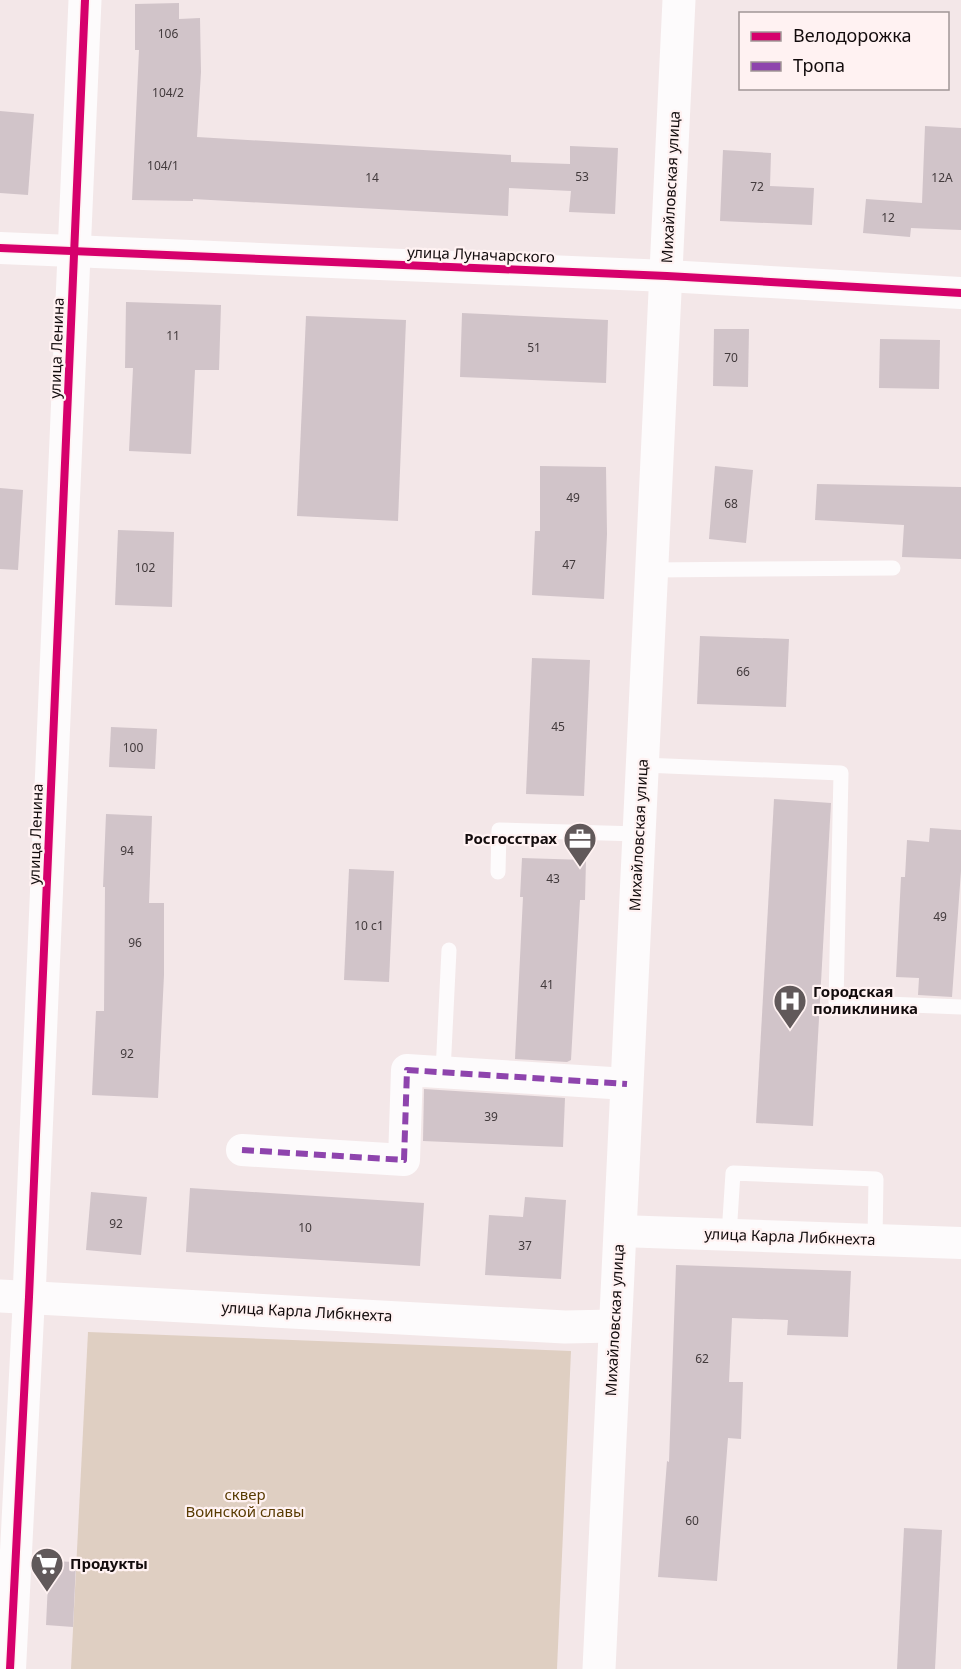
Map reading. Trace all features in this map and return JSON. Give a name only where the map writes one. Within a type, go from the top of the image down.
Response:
[{"type":"street","name":"улица Ленина","points":[[10,1669],[15,1296],[74,252],[85,0]]},
{"type":"street","name":"Михайловская улица","points":[[599,1669],[679,0]]},
{"type":"street","name":"улица Луначарского","points":[[0,248],[667,276],[961,293]]},
{"type":"street","points":[[242,1150],[404,1160],[407,1070],[627,1084]]},
{"type":"street","name":"улица Карла Либкнехта","points":[[620,1231],[961,1243]]},
{"type":"street","name":"улица Карла Либкнехта","points":[[15,1296],[565,1327],[614,1326]]},
{"type":"lane","points":[[652,570],[893,568]]},
{"type":"lane","points":[[643,765],[842,773],[836,1002],[961,1007]]},
{"type":"lane","points":[[498,872],[499,830],[639,834]]},
{"type":"lane","points":[[443,1072],[449,950]]},
{"type":"lane","points":[[729,1235],[733,1173],[876,1179],[875,1240]]},
{"type":"green space","name":"сквер Воинской славы","points":[[88,1332],[571,1351],[557,1669],[71,1669]]},
{"type":"building","points":[[179,3],[179,19],[200,18],[201,72],[197,137],[511,155],[511,162],[570,164],[570,146],[618,148],[615,214],[569,212],[571,191],[509,188],[508,216],[193,199],[193,201],[132,200],[139,50],[135,50],[135,4]]},
{"type":"building","points":[[0,111],[34,114],[28,195],[0,193]]},
{"type":"building","points":[[925,126],[961,128],[961,230],[911,228],[910,237],[863,233],[866,199],[922,203]]},
{"type":"building","points":[[723,150],[771,153],[770,186],[814,188],[812,225],[720,221]]},
{"type":"building","points":[[126,302],[221,305],[219,370],[195,370],[191,454],[129,451],[133,368],[125,368]]},
{"type":"building","points":[[462,313],[608,320],[606,383],[460,377]]},
{"type":"building","points":[[306,316],[406,320],[398,521],[297,516]]},
{"type":"building","points":[[714,329],[749,329],[748,387],[713,386]]},
{"type":"building","points":[[880,339],[940,340],[939,389],[879,388]]},
{"type":"building","points":[[540,466],[606,467],[607,534],[604,599],[532,595],[535,531],[540,531]]},
{"type":"building","points":[[715,466],[753,470],[746,543],[709,539]]},
{"type":"building","points":[[817,484],[961,487],[961,559],[902,557],[904,525],[815,520]]},
{"type":"building","points":[[0,488],[23,490],[18,570],[0,569]]},
{"type":"building","points":[[118,530],[174,532],[172,607],[115,605]]},
{"type":"building","points":[[700,636],[789,639],[786,707],[697,704]]},
{"type":"building","points":[[532,658],[590,660],[584,796],[526,794]]},
{"type":"building","points":[[111,727],[157,729],[155,769],[109,767]]},
{"type":"building","name":"Городская поликлиника","points":[[774,799],[831,803],[813,1126],[756,1123]]},
{"type":"building","points":[[106,814],[152,816],[149,903],[164,903],[164,975],[158,1098],[92,1095],[96,1011],[104,1011],[105,887],[103,887]]},
{"type":"building","points":[[930,828],[961,830],[961,871],[952,997],[918,995],[919,978],[896,977],[901,877],[905,877],[907,840],[929,842]]},
{"type":"building","points":[[522,858],[586,860],[585,900],[580,900],[571,1060],[567,1062],[515,1059],[523,897],[520,897]]},
{"type":"building","points":[[349,869],[394,871],[389,982],[344,980]]},
{"type":"building","points":[[424,1089],[565,1098],[563,1147],[423,1141]]},
{"type":"building","points":[[190,1188],[424,1203],[420,1266],[186,1252]]},
{"type":"building","points":[[91,1192],[147,1197],[141,1255],[86,1250]]},
{"type":"building","points":[[525,1197],[566,1200],[561,1279],[485,1275],[489,1215],[523,1217]]},
{"type":"building","points":[[676,1265],[851,1271],[848,1337],[787,1335],[788,1320],[732,1318],[729,1382],[743,1382],[741,1439],[728,1438],[717,1581],[658,1577],[667,1461],[669,1462]]},
{"type":"building","points":[[904,1528],[942,1530],[935,1669],[897,1669]]},
{"type":"building","points":[[49,1561],[76,1562],[73,1627],[46,1625]]},
{"type":"marked path","points":[[242,1150],[404,1160],[407,1070],[627,1084]]},
{"type":"cycle path","points":[[10,1669],[29,1297],[85,0]]},
{"type":"cycle path","points":[[0,248],[667,276],[961,293]]},
{"type":"place","name":"Росгосстрах","points":[[580,868]]},
{"type":"place","name":"Городская поликлиника","points":[[790,1030]]},
{"type":"place","name":"Продукты","points":[[47,1593]]}]
